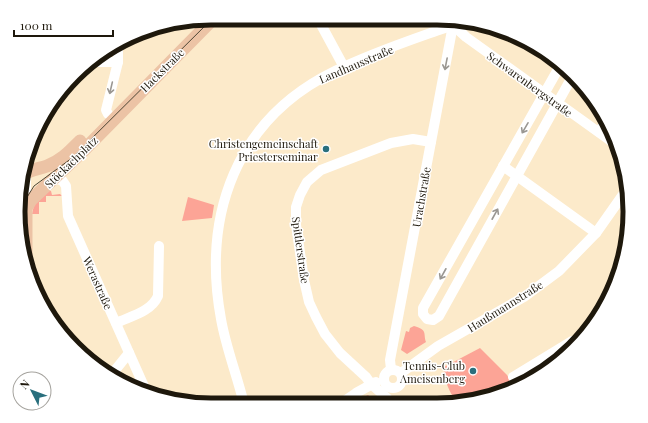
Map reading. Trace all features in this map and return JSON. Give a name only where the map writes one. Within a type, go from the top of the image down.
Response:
[{"type":"main road","name":"Hackstraße","points":[[112,115],[198,25]]},
{"type":"main road","name":"Hackstraße","points":[[30,169],[47,166],[58,161],[112,115],[207,25]]},
{"type":"main road","name":"Stöckachplatz","points":[[26,208],[31,200],[54,179],[112,115]]},
{"type":"main road","points":[[26,208],[26,230]]},
{"type":"street","points":[[321,25],[344,67]]},
{"type":"street","name":"Landhausstraße","points":[[242,398],[223,328],[218,296],[216,254],[222,205],[237,166],[254,137],[265,123],[304,88],[344,67],[444,25]]},
{"type":"street","name":"Urachstraße","points":[[396,371],[390,360],[431,142],[450,25]]},
{"type":"street","name":"Schwarenbergstraße","points":[[455,26],[466,37],[609,139]]},
{"type":"street","points":[[112,115],[106,110],[118,62],[118,50]]},
{"type":"street","points":[[100,62],[118,62]]},
{"type":"street","points":[[558,70],[424,308],[423,314],[427,319],[433,320],[438,316],[569,81]]},
{"type":"street","points":[[599,132],[603,126]]},
{"type":"street","name":"Spittlerstraße","points":[[387,392],[371,384],[366,377],[346,360],[330,341],[312,309],[304,280],[296,225],[298,200],[304,187],[310,179],[329,166],[391,143],[413,139],[431,142]]},
{"type":"street","points":[[503,166],[596,233]]},
{"type":"street","name":"Werastraße","points":[[54,179],[62,180],[66,186],[68,213],[143,385]]},
{"type":"street","points":[[26,195],[26,208]]},
{"type":"street","name":"Haußmannstraße","points":[[396,371],[534,289],[573,258],[596,233],[622,196]]},
{"type":"street","points":[[462,240],[476,248]]},
{"type":"street","points":[[116,323],[148,308],[156,300],[158,296],[159,246]]},
{"type":"street","points":[[523,377],[565,346]]},
{"type":"street","points":[[115,371],[129,353]]},
{"type":"street","points":[[396,371],[403,379],[400,386],[387,392],[385,373],[396,371]]},
{"type":"street","points":[[349,398],[371,384],[387,392]]},
{"type":"shaded area","points":[[48,191],[51,191],[52,195],[60,194],[62,196],[46,196],[46,202],[39,202],[39,214],[32,214],[35,201]]},
{"type":"shaded area","points":[[188,197],[214,205],[212,218],[182,221]]},
{"type":"shaded area","points":[[414,326],[423,330],[426,342],[407,354],[401,350],[406,331],[409,332],[410,328]]},
{"type":"shaded area","name":"Tennis-Club Ameisenberg","points":[[480,348],[507,375],[511,382],[485,392],[453,397],[445,377],[444,367]]},
{"type":"shaded area","points":[[368,395],[371,398],[362,398]]},
{"type":"tram line","points":[[25,200],[34,186],[72,158],[206,25]]},
{"type":"place","name":"Christengemeinschaft Priesterseminar","points":[[326,149]]},
{"type":"place","name":"Tennis-Club Ameisenberg","points":[[473,371]]}]
